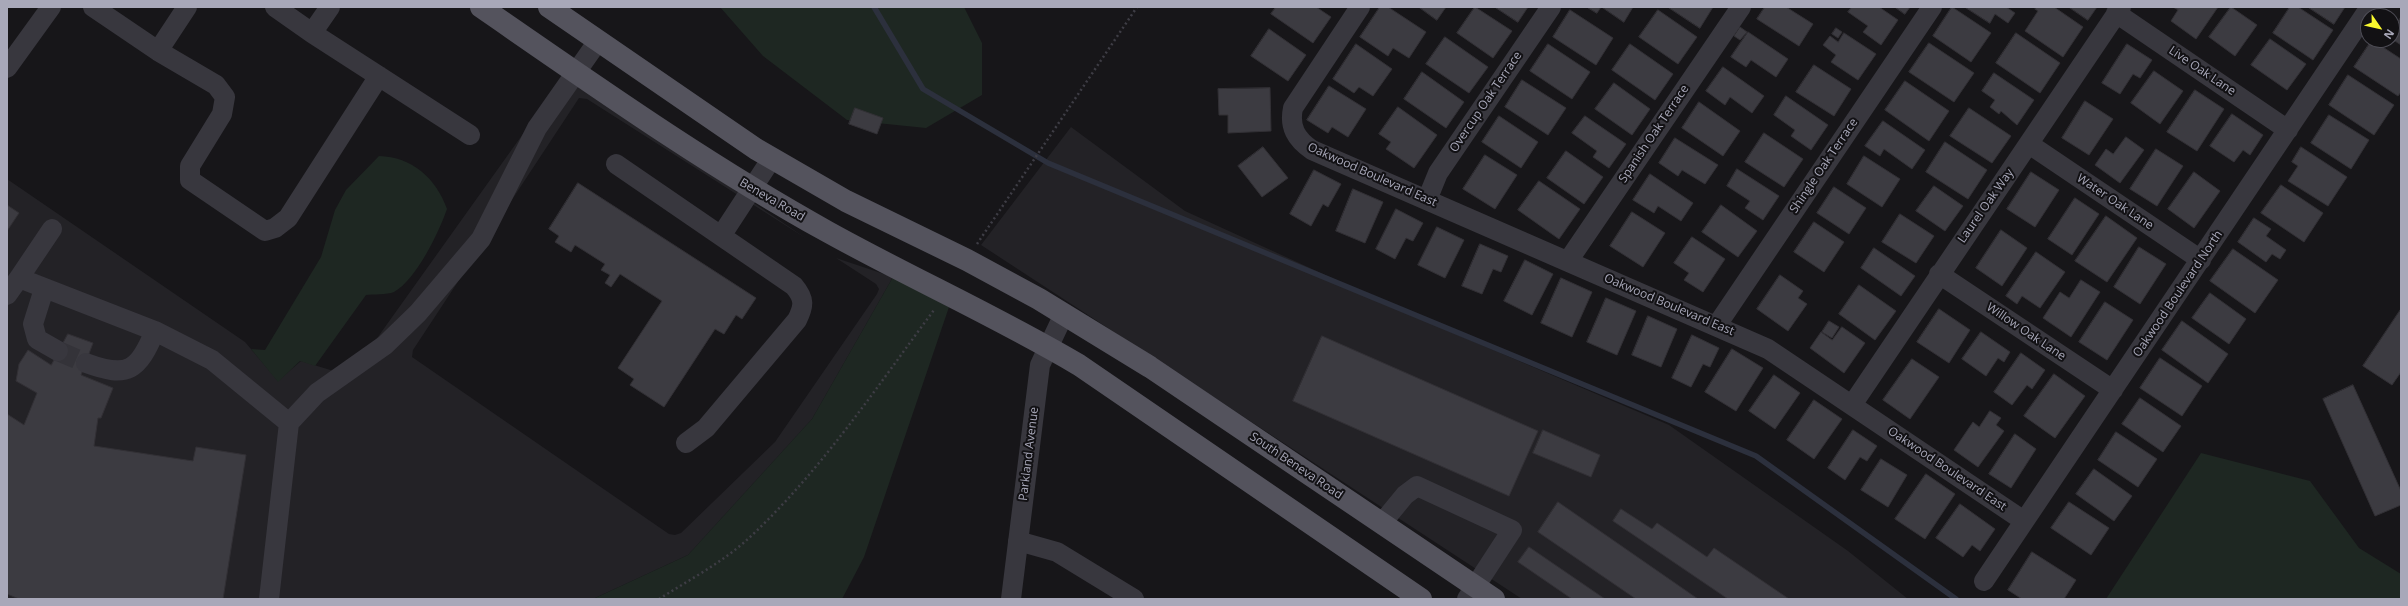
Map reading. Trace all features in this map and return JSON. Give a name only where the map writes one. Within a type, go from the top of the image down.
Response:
[{"type":"main road","points":[[549,7],[772,158],[846,201],[967,260],[1064,314]]},
{"type":"main road","name":"Beneva Road","points":[[486,8],[577,72],[752,188],[828,233],[1049,347],[1079,365],[1422,599]]},
{"type":"main road","name":"South Beneva Road","points":[[1064,314],[1150,367],[1382,523],[1471,593],[1494,599]]},
{"type":"street","points":[[7,68],[51,7]]},
{"type":"street","points":[[93,7],[158,51],[216,85],[225,97],[222,114],[190,166],[190,180],[265,231],[275,228],[288,218],[379,76]]},
{"type":"street","points":[[158,51],[188,7]]},
{"type":"street","points":[[275,7],[312,33],[470,135]]},
{"type":"street","points":[[312,33],[330,7]]},
{"type":"street","name":"Oakwood Boulevard East","points":[[1360,7],[1298,98],[1291,116],[1293,130],[1297,138],[1312,150],[1768,349],[2024,521]]},
{"type":"street","name":"Overcup Oak Terrace","points":[[1427,200],[1438,173],[1551,7]]},
{"type":"street","name":"Spanish Oak Terrace","points":[[1568,261],[1740,7]]},
{"type":"street","name":"Shingle Oak Terrace","points":[[1716,326],[1932,7]]},
{"type":"street","name":"Oakwood Boulevard North","points":[[1984,581],[2370,7]]},
{"type":"street","name":"Live Oak Lane","points":[[2119,10],[2288,130]]},
{"type":"street","name":"Laurel Oak Way","points":[[1852,405],[1939,274],[2119,10]]},
{"type":"street","points":[[269,599],[289,423],[317,393],[384,345],[412,318],[481,239],[537,128],[598,41]]},
{"type":"street","name":"Water Oak Lane","points":[[2029,144],[2201,260]]},
{"type":"street","points":[[721,236],[772,158]]},
{"type":"street","points":[[616,164],[794,286],[802,296],[804,305],[797,320],[706,428],[686,443]]},
{"type":"street","points":[[7,295],[52,229]]},
{"type":"street","name":"Willow Oak Lane","points":[[1939,274],[2113,390]]},
{"type":"street","points":[[19,278],[155,332],[212,360],[289,423]]},
{"type":"street","points":[[44,288],[32,324],[37,339],[58,352]]},
{"type":"street","name":"Parkland Avenue","points":[[1011,599],[1040,365],[1064,314]]},
{"type":"street","points":[[86,363],[107,370],[118,371],[131,368],[142,359],[155,332]]},
{"type":"street","points":[[1382,523],[1405,495],[1417,486],[1512,530],[1471,593]]},
{"type":"street","points":[[1018,541],[1057,552],[1134,599]]},
{"type":"path","points":[[967,260],[1137,7]]},
{"type":"path","points":[[659,599],[748,539],[806,479],[946,294]]},
{"type":"shaded area","points":[[720,7],[964,7],[982,43],[982,95],[926,128],[847,120],[763,56]]},
{"type":"shaded area","points":[[565,75],[807,239],[587,99],[579,98],[413,350],[412,357],[669,534],[675,535],[681,533],[775,442],[877,294],[879,289],[876,284],[836,258],[893,277],[812,419],[688,555],[593,599],[7,599],[7,179],[245,342],[278,381],[301,361],[350,376]]},
{"type":"shaded area","points":[[1071,127],[1185,211],[1444,329],[1669,425],[1848,551],[1908,599],[1522,599],[981,245]]},
{"type":"shaded area","points":[[379,156],[402,160],[412,165],[421,171],[436,188],[447,209],[433,242],[418,267],[402,286],[391,293],[366,295],[315,366],[300,361],[278,382],[251,349],[265,350],[321,257],[335,210],[346,190]]},
{"type":"shaded area","points":[[893,277],[949,307],[864,557],[842,599],[593,599],[688,555],[812,419]]},
{"type":"shaded area","points":[[2201,453],[2310,481],[2359,548],[2401,574],[2401,599],[2106,599]]},
{"type":"building","points":[[1276,7],[1316,7],[1331,17],[1313,43],[1271,14]]},
{"type":"building","points":[[1380,7],[1388,7],[1426,32],[1409,58],[1393,48],[1388,56],[1360,37]]},
{"type":"building","points":[[1419,7],[1446,7],[1437,20]]},
{"type":"building","points":[[1475,7],[1512,31],[1493,58],[1457,33]]},
{"type":"building","points":[[1495,7],[1528,7],[1518,22]]},
{"type":"building","points":[[1587,7],[1601,7],[1597,13]]},
{"type":"building","points":[[1602,7],[1633,7],[1624,22]]},
{"type":"building","points":[[1668,7],[1713,7],[1700,28]]},
{"type":"building","points":[[1765,7],[1786,7],[1813,24],[1799,46],[1757,19]]},
{"type":"building","points":[[1852,7],[1879,7],[1898,20],[1881,45],[1863,32],[1868,26],[1848,12]]},
{"type":"building","points":[[1895,7],[1910,7],[1905,14]]},
{"type":"building","points":[[1952,7],[1991,33],[1971,62],[1933,36]]},
{"type":"building","points":[[1965,7],[2006,7],[2015,13],[2008,23],[1995,14],[1990,23]]},
{"type":"building","points":[[2037,7],[2054,7],[2083,27],[2063,57],[2025,31],[2038,11],[2035,9]]},
{"type":"building","points":[[2069,7],[2097,7],[2088,20]]},
{"type":"building","points":[[2173,7],[2218,7],[2196,39],[2171,21],[2178,10]]},
{"type":"building","points":[[2231,7],[2257,25],[2235,56],[2209,37]]},
{"type":"building","points":[[2290,7],[2298,7],[2333,30],[2313,60],[2273,33]]},
{"type":"building","points":[[2308,7],[2345,7],[2334,24]]},
{"type":"building","points":[[1570,10],[1613,38],[1596,65],[1553,37]]},
{"type":"building","points":[[1658,10],[1697,37],[1678,64],[1639,37]]},
{"type":"building","points":[[2401,17],[2401,45],[2400,44]]},
{"type":"building","points":[[1740,27],[1747,32],[1740,40],[1734,36]]},
{"type":"building","points":[[1836,28],[1842,32],[1838,38],[1832,34]]},
{"type":"building","points":[[1269,29],[1306,55],[1288,81],[1251,56]]},
{"type":"building","points":[[1748,32],[1788,59],[1776,77],[1751,60],[1746,67],[1731,57]]},
{"type":"building","points":[[1844,33],[1876,54],[1858,80],[1831,62],[1836,55],[1823,45],[1830,36],[1838,42]]},
{"type":"building","points":[[2016,33],[2060,63],[2040,93],[1996,63]]},
{"type":"building","points":[[1445,37],[1488,67],[1469,93],[1426,64]]},
{"type":"building","points":[[2270,39],[2306,64],[2287,90],[2251,65]]},
{"type":"building","points":[[1929,43],[1974,73],[1954,102],[1909,72]]},
{"type":"building","points":[[1356,44],[1392,69],[1373,96],[1359,87],[1354,93],[1333,79]]},
{"type":"building","points":[[1548,44],[1590,72],[1572,99],[1530,71]]},
{"type":"building","points":[[1630,44],[1673,74],[1655,100],[1612,70]]},
{"type":"building","points":[[2127,44],[2152,60],[2140,78],[2133,74],[2120,94],[2102,83]]},
{"type":"building","points":[[2367,48],[2384,48],[2401,59],[2401,92],[2398,96],[2354,67]]},
{"type":"building","points":[[1814,65],[1851,89],[1834,116],[1796,92]]},
{"type":"building","points":[[1723,67],[1764,96],[1752,113],[1730,97],[1725,105],[1706,91]]},
{"type":"building","points":[[2154,71],[2183,91],[2160,124],[2131,103]]},
{"type":"building","points":[[1422,72],[1464,102],[1446,128],[1404,99]]},
{"type":"building","points":[[1994,73],[2034,100],[2017,125],[2001,111],[1999,114],[1990,107],[1995,100],[1982,91]]},
{"type":"building","points":[[2348,75],[2394,105],[2374,135],[2329,105]]},
{"type":"building","points":[[1522,80],[1566,108],[1548,135],[1505,107]]},
{"type":"building","points":[[1905,81],[1949,111],[1929,141],[1885,110]]},
{"type":"building","points":[[1614,83],[1650,109],[1632,135],[1595,109]]},
{"type":"building","points":[[1329,86],[1366,109],[1348,137],[1332,127],[1328,133],[1307,120]]},
{"type":"building","points":[[1270,88],[1271,131],[1228,133],[1228,115],[1219,115],[1218,89]]},
{"type":"building","points":[[2195,90],[2224,109],[2197,151],[2167,132]]},
{"type":"building","points":[[1786,96],[1828,125],[1811,150],[1791,136],[1795,130],[1774,115]]},
{"type":"building","points":[[2085,101],[2113,119],[2089,155],[2062,138]]},
{"type":"building","points":[[1699,102],[1740,131],[1723,156],[1682,128]]},
{"type":"building","points":[[1398,107],[1437,135],[1414,168],[1386,149],[1391,142],[1379,134]]},
{"type":"building","points":[[855,108],[883,118],[877,134],[849,124]]},
{"type":"building","points":[[1969,108],[2011,136],[1992,163],[1950,136]]},
{"type":"building","points":[[2232,114],[2263,135],[2250,155],[2243,150],[2234,162],[2210,146]]},
{"type":"building","points":[[2329,115],[2369,140],[2351,169],[2311,143]]},
{"type":"building","points":[[1499,116],[1538,142],[1521,168],[1482,142]]},
{"type":"building","points":[[1585,116],[1626,144],[1609,168],[1593,157],[1597,151],[1572,133]]},
{"type":"building","points":[[1883,121],[1925,150],[1912,169],[1884,149],[1880,156],[1865,146]]},
{"type":"building","points":[[1764,133],[1803,159],[1784,187],[1745,162]]},
{"type":"building","points":[[2126,137],[2144,150],[2120,183],[2095,165],[2106,149],[2113,154]]},
{"type":"building","points":[[1675,138],[1718,165],[1705,184],[1682,170],[1678,176],[1659,163]]},
{"type":"building","points":[[1945,142],[1987,170],[1968,199],[1926,172]]},
{"type":"building","points":[[1263,147],[1288,178],[1262,197],[1238,166]]},
{"type":"building","points":[[2301,147],[2347,177],[2328,206],[2288,181],[2298,166],[2292,162]]},
{"type":"building","points":[[2156,149],[2183,166],[2157,206],[2130,189]]},
{"type":"building","points":[[1566,151],[1603,177],[1584,204],[1547,178]]},
{"type":"building","points":[[1485,155],[1517,175],[1495,209],[1463,189]]},
{"type":"building","points":[[1864,156],[1900,179],[1882,207],[1847,184]]},
{"type":"building","points":[[1737,169],[1779,196],[1763,220],[1745,208],[1750,201],[1727,186]]},
{"type":"building","points":[[1314,170],[1341,184],[1328,207],[1323,204],[1311,226],[1290,214]]},
{"type":"building","points":[[2031,172],[2059,190],[2035,227],[2007,209]]},
{"type":"building","points":[[2194,172],[2220,191],[2194,228],[2168,209]]},
{"type":"building","points":[[1650,174],[1693,203],[1681,221],[1658,206],[1654,213],[1633,200]]},
{"type":"building","points":[[1539,181],[1580,209],[1559,239],[1518,210]]},
{"type":"building","points":[[578,183],[756,298],[742,319],[736,315],[724,334],[715,329],[664,407],[630,385],[634,379],[618,368],[662,301],[620,274],[611,287],[605,283],[610,275],[601,270],[605,264],[575,245],[571,252],[555,242],[559,236],[549,229]]},
{"type":"building","points":[[2281,185],[2323,213],[2304,242],[2261,213]]},
{"type":"building","points":[[1934,186],[1963,206],[1945,231],[1916,211]]},
{"type":"building","points":[[1834,187],[1866,208],[1849,234],[1817,213]]},
{"type":"building","points":[[1353,189],[1383,202],[1365,243],[1336,231]]},
{"type":"building","points":[[2075,198],[2099,214],[2072,255],[2048,239]]},
{"type":"building","points":[[7,205],[19,213],[7,231]]},
{"type":"building","points":[[1721,205],[1757,231],[1738,257],[1702,232]]},
{"type":"building","points":[[1396,209],[1423,223],[1413,241],[1406,238],[1395,259],[1376,249]]},
{"type":"building","points":[[1632,212],[1665,233],[1643,267],[1610,246]]},
{"type":"building","points":[[1900,214],[1934,236],[1916,263],[1882,242]]},
{"type":"building","points":[[2106,216],[2137,238],[2107,282],[2075,261]]},
{"type":"building","points":[[2254,218],[2271,229],[2266,236],[2286,250],[2280,259],[2272,254],[2266,262],[2238,242]]},
{"type":"building","points":[[1814,222],[1844,242],[1824,272],[1794,252]]},
{"type":"building","points":[[1437,227],[1464,240],[1445,278],[1418,265]]},
{"type":"building","points":[[2001,230],[2027,248],[2002,286],[1976,268]]},
{"type":"building","points":[[1692,237],[1725,259],[1703,292],[1684,280],[1689,273],[1674,263]]},
{"type":"building","points":[[1480,244],[1508,256],[1501,272],[1493,269],[1482,294],[1462,286]]},
{"type":"building","points":[[2139,247],[2166,264],[2140,304],[2114,287]]},
{"type":"building","points":[[1874,248],[1915,276],[1901,296],[1861,268]]},
{"type":"building","points":[[2233,249],[2278,280],[2255,313],[2210,281]]},
{"type":"building","points":[[2036,252],[2065,272],[2040,308],[2022,296],[2017,304],[2006,296]]},
{"type":"building","points":[[1525,260],[1553,274],[1532,315],[1504,301]]},
{"type":"building","points":[[1780,275],[1803,291],[1798,298],[1807,304],[1788,331],[1757,309]]},
{"type":"building","points":[[1561,278],[1592,292],[1572,337],[1541,323]]},
{"type":"building","points":[[2081,280],[2100,292],[2071,337],[2043,318],[2060,292],[2069,298]]},
{"type":"building","points":[[1859,285],[1896,311],[1875,340],[1839,314]]},
{"type":"building","points":[[2210,293],[2246,319],[2229,344],[2192,318]]},
{"type":"building","points":[[1606,298],[1636,311],[1617,355],[1587,342]]},
{"type":"building","points":[[2105,302],[2133,320],[2107,360],[2079,342]]},
{"type":"building","points":[[1939,309],[1970,330],[1949,363],[1917,342]]},
{"type":"building","points":[[2401,309],[2401,372],[2392,385],[2363,366]]},
{"type":"building","points":[[1648,316],[1677,329],[1661,367],[1632,355]]},
{"type":"building","points":[[1829,321],[1839,327],[1832,338],[1822,332]]},
{"type":"building","points":[[2182,321],[2228,354],[2208,383],[2162,350]]},
{"type":"building","points":[[1842,327],[1865,343],[1844,373],[1810,348],[1821,332],[1832,340]]},
{"type":"building","points":[[1981,332],[2010,352],[2004,362],[1998,358],[1986,376],[1962,359]]},
{"type":"building","points":[[68,334],[93,343],[81,375],[113,388],[101,418],[98,418],[94,446],[193,461],[196,447],[246,455],[223,599],[19,599],[7,594],[7,414],[24,425],[37,393],[16,381],[19,364],[28,350],[51,365]]},
{"type":"building","points":[[1692,335],[1719,348],[1710,367],[1703,364],[1691,387],[1672,378]]},
{"type":"building","points":[[1322,336],[1538,431],[1509,496],[1293,401]]},
{"type":"building","points":[[1732,349],[1763,368],[1736,411],[1705,392]]},
{"type":"building","points":[[2021,353],[2045,370],[2032,389],[2027,385],[2012,405],[1994,392]]},
{"type":"building","points":[[2160,358],[2202,386],[2182,416],[2140,388]]},
{"type":"building","points":[[1912,359],[1939,377],[1910,419],[1883,400]]},
{"type":"building","points":[[2054,374],[2085,396],[2055,438],[2024,416]]},
{"type":"building","points":[[1774,375],[1800,393],[1775,429],[1749,411]]},
{"type":"building","points":[[2353,385],[2401,491],[2401,505],[2375,516],[2323,399]]},
{"type":"building","points":[[2140,398],[2181,426],[2163,452],[2122,424]]},
{"type":"building","points":[[1814,400],[1842,419],[1814,459],[1787,440]]},
{"type":"building","points":[[1990,411],[2001,418],[1996,425],[2004,431],[1978,467],[1954,450],[1973,422],[1979,427]]},
{"type":"building","points":[[1543,430],[1600,455],[1591,477],[1533,453]]},
{"type":"building","points":[[1853,430],[1877,446],[1867,461],[1860,457],[1845,480],[1828,468]]},
{"type":"building","points":[[2116,432],[2157,459],[2138,487],[2098,460]]},
{"type":"building","points":[[2015,434],[2036,449],[2011,488],[1989,474]]},
{"type":"building","points":[[1881,459],[1907,475],[1888,507],[1861,490]]},
{"type":"building","points":[[2094,469],[2132,496],[2114,521],[2076,494]]},
{"type":"building","points":[[1926,474],[1955,494],[1925,539],[1895,519]]},
{"type":"building","points":[[1558,502],[1698,599],[1636,599],[1538,532]]},
{"type":"building","points":[[2069,502],[2109,528],[2091,555],[2051,528]]},
{"type":"building","points":[[1960,504],[1995,529],[1980,551],[1972,545],[1963,557],[1936,538]]},
{"type":"building","points":[[1621,509],[1652,529],[1657,523],[1707,557],[1714,548],[1789,599],[1728,599],[1613,521]]},
{"type":"building","points":[[1529,547],[1605,599],[1572,599],[1518,562]]},
{"type":"building","points":[[2032,552],[2076,580],[2064,599],[2022,599],[2008,590]]},
{"type":"waterway","points":[[874,7],[923,89],[1048,163],[1756,456],[1956,599]]},
{"type":"tunnel","points":[[58,351],[86,363]]}]
